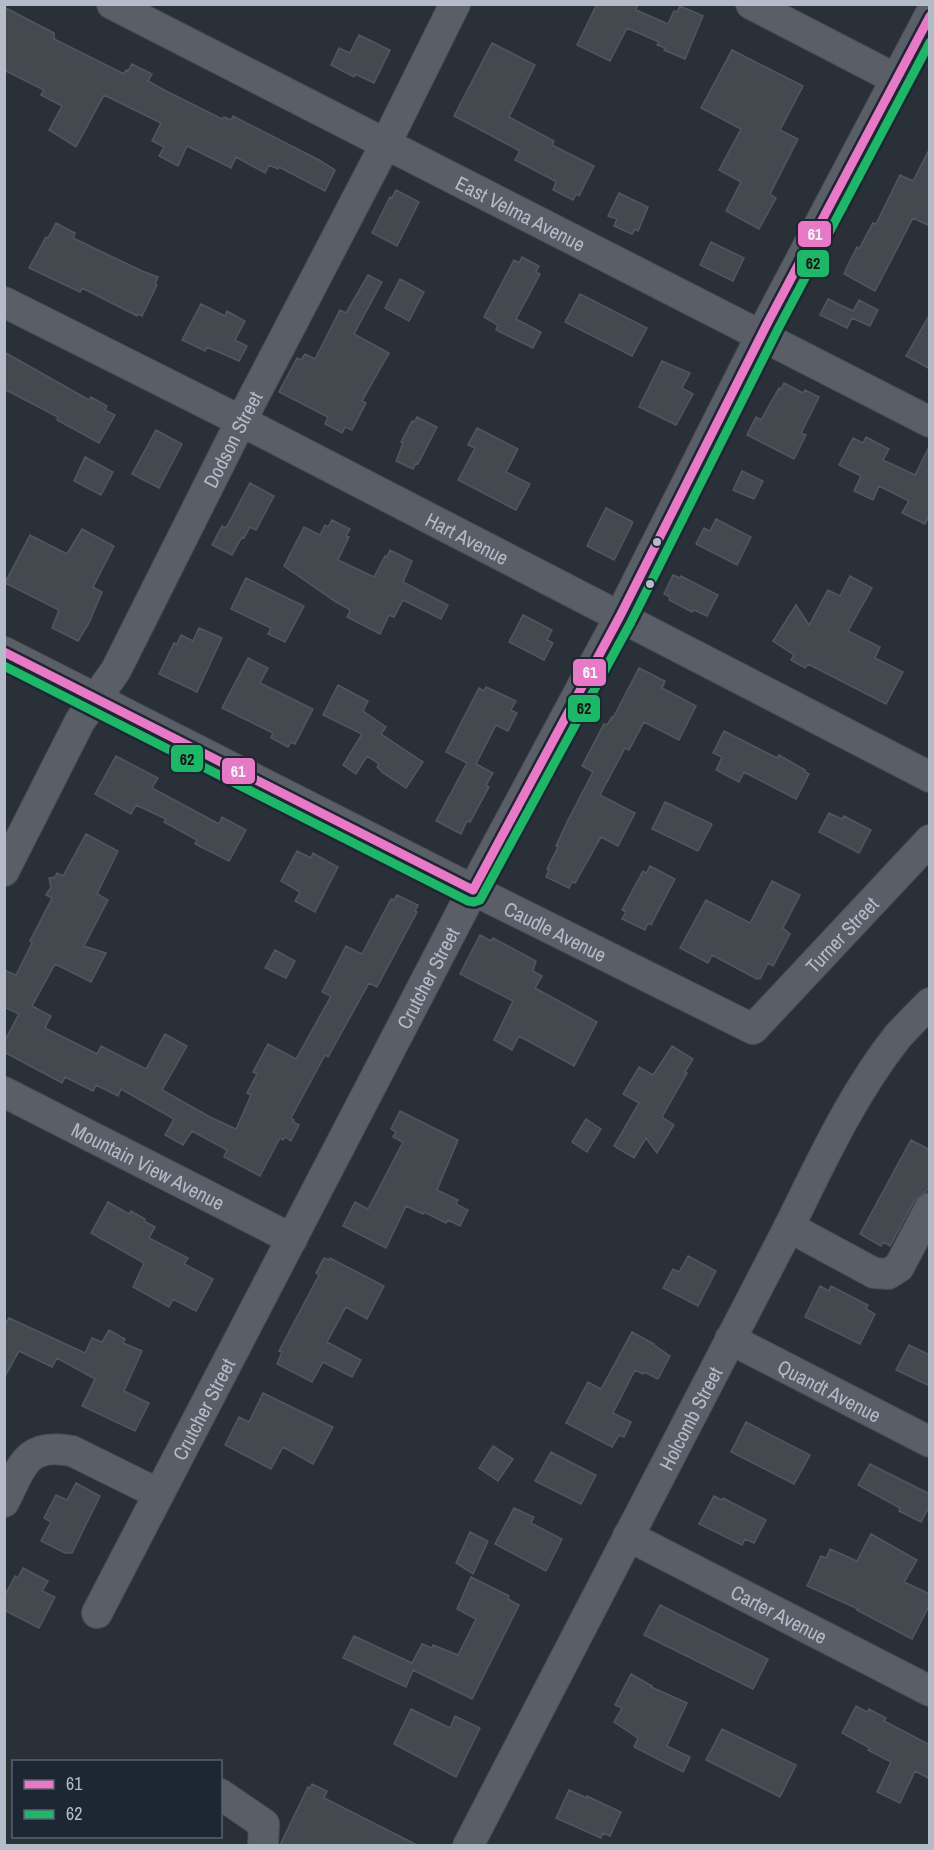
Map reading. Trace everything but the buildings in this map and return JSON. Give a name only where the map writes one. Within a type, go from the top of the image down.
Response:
[{"type":"street","name":"East Velma Avenue","points":[[112,4],[930,422]]},
{"type":"street","name":"Dodson Street","points":[[4,871],[80,720],[116,670],[455,4]]},
{"type":"street","points":[[751,4],[896,79]]},
{"type":"street","name":"Crutcher Street","points":[[97,1613],[473,890],[620,616],[761,335],[930,15]]},
{"type":"street","name":"Hart Avenue","points":[[4,302],[241,421],[930,777]]},
{"type":"street","name":"Caudle Avenue","points":[[4,652],[753,1029]]},
{"type":"street","name":"Turner Street","points":[[753,1029],[930,840]]},
{"type":"street","name":"Holcomb Street","points":[[468,1845],[789,1227],[837,1129],[864,1084],[898,1036],[930,1003]]},
{"type":"street","name":"Mountain View Avenue","points":[[4,1092],[292,1239]]},
{"type":"street","points":[[789,1227],[874,1273],[888,1274],[899,1267],[930,1208]]},
{"type":"street","name":"Quandt Avenue","points":[[730,1339],[930,1442]]},
{"type":"street","points":[[4,1502],[24,1463],[32,1454],[44,1449],[58,1448],[72,1451],[159,1494]]},
{"type":"street","name":"Carter Avenue","points":[[628,1536],[930,1691]]},
{"type":"street","points":[[222,1795],[264,1824],[263,1845]]},
{"type":"transit line","name":"61","points":[[473,890],[620,616],[768,322],[930,16]]},
{"type":"transit line","name":"62","points":[[4,666],[468,901],[480,900],[631,622],[779,327],[930,42]]},
{"type":"transit line","name":"61","points":[[4,652],[473,890]]}]
